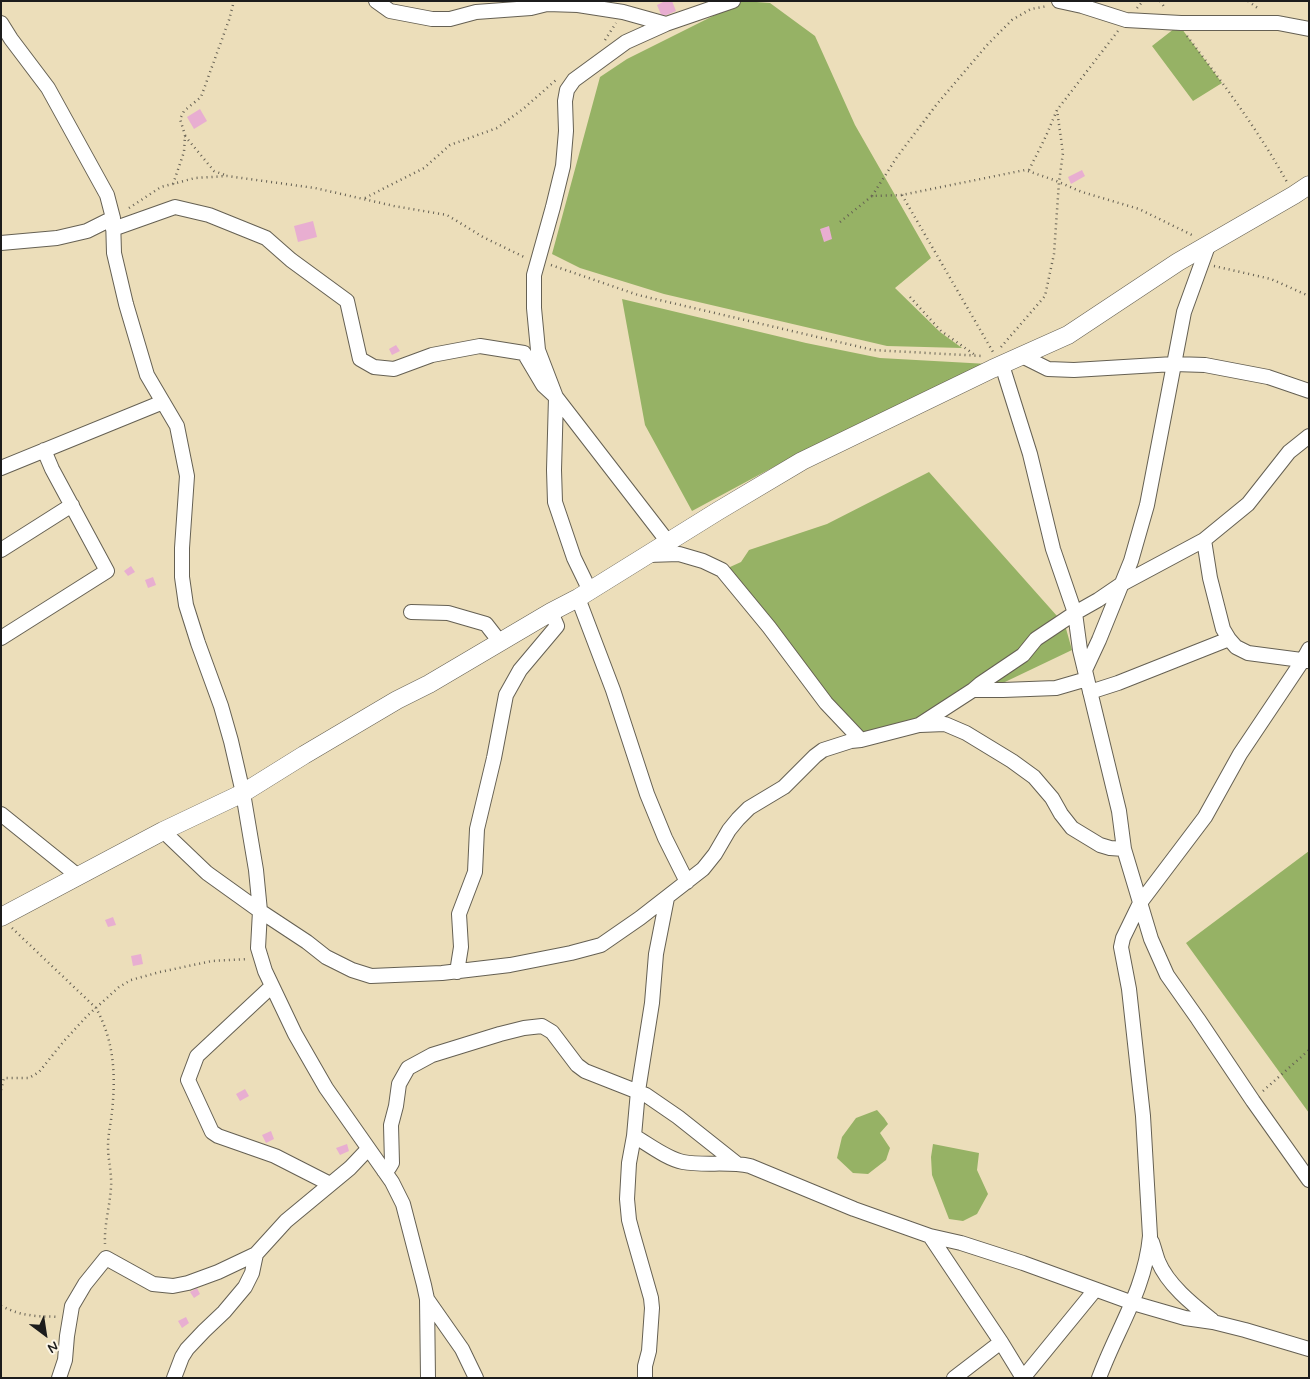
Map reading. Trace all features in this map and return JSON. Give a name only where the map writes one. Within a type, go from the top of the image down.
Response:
[{"type":"street","points":[[376,1],[390,11],[432,19],[450,19],[476,12],[531,8],[547,4],[578,4],[623,12],[666,24]]},
{"type":"street","points":[[687,882],[665,838],[647,794],[555,502],[556,397],[538,350],[534,308],[534,275],[563,166],[566,131],[565,101],[567,90],[574,80],[626,42],[666,24],[734,1]]},
{"type":"street","points":[[1061,2],[1082,6],[1126,20],[1278,23],[1309,29]]},
{"type":"street","points":[[1,24],[48,88],[107,195],[113,224],[114,253],[126,304],[147,375],[176,426],[187,476],[182,548],[182,577],[186,605],[221,706],[243,793],[256,870],[260,911],[258,948],[265,971],[308,1058],[326,1088],[392,1182],[403,1204],[427,1300],[428,1378]]},
{"type":"street","points":[[5,921],[78,876],[163,831],[243,793],[397,700],[429,684],[584,594],[802,461],[998,360],[1022,356],[1068,336],[1178,262],[1301,190]]},
{"type":"street","points":[[1,243],[57,238],[175,207],[209,215],[266,238],[291,260],[347,301],[360,359],[374,367],[394,369],[432,355],[480,346],[524,353],[543,385],[556,397],[668,542]]},
{"type":"street","points":[[1088,681],[1099,640],[1131,561],[1147,505],[1184,312],[1209,244]]},
{"type":"street","points":[[1022,356],[1048,369],[1074,370],[1205,364],[1268,377],[1309,391]]},
{"type":"street","points":[[998,360],[1030,454],[1053,548],[1075,613],[1080,650],[1119,811],[1124,849],[1151,939],[1167,974],[1309,1180]]},
{"type":"street","points":[[1,468],[163,402]]},
{"type":"street","points":[[919,725],[1023,655],[1036,639],[1075,613],[1120,585],[1204,540],[1248,504],[1290,452],[1309,436]]},
{"type":"street","points":[[1,638],[107,571],[52,469],[44,450]]},
{"type":"street","points":[[1,550],[72,504]]},
{"type":"street","points":[[1204,540],[1210,578],[1223,629],[1236,647],[1248,653],[1307,657]]},
{"type":"street","points":[[648,555],[679,554],[703,561],[722,570],[769,627],[826,703],[861,740]]},
{"type":"street","points":[[411,612],[448,613],[486,624],[500,642]]},
{"type":"street","points":[[457,972],[461,947],[459,914],[475,872],[477,829],[494,758],[506,695],[520,670],[557,626],[551,612]]},
{"type":"street","points":[[973,690],[1056,688],[1088,681],[1118,683],[1229,639]]},
{"type":"street","points":[[1099,1378],[1133,1302],[1146,1266],[1150,1236],[1144,1116],[1129,989],[1121,947],[1122,938],[1140,903],[1205,817],[1240,754],[1307,657]]},
{"type":"street","points":[[163,831],[207,874],[260,911],[326,957],[352,970],[371,976],[457,972],[510,965],[601,945],[667,898],[703,869],[715,854],[729,830],[749,808],[784,787],[823,750],[851,741],[919,725],[945,724],[966,733],[1034,777],[1052,798],[1072,828],[1100,844],[1110,848],[1124,849]]},
{"type":"street","points":[[1,814],[78,876]]},
{"type":"street","points":[[645,1378],[644,1366],[649,1351],[651,1298],[631,1228],[627,1198],[629,1163],[652,1003],[656,954],[667,898]]},
{"type":"street","points":[[272,986],[197,1056],[188,1080],[212,1132],[218,1136],[275,1156],[330,1184]]},
{"type":"street","points":[[384,1171],[392,1163],[391,1125],[399,1084],[408,1068],[432,1055],[516,1030],[542,1026],[552,1032],[577,1065],[585,1071],[638,1091],[656,1101],[736,1163]]},
{"type":"street","points":[[634,1136],[682,1162],[736,1163],[750,1166],[854,1209],[930,1236],[1023,1263],[1095,1290],[1185,1318],[1213,1322],[1309,1349]]},
{"type":"street","points":[[59,1378],[65,1360],[66,1336],[72,1306],[84,1284],[106,1258],[153,1284],[173,1286],[188,1283],[218,1272],[256,1254],[286,1221],[350,1168],[368,1149]]},
{"type":"street","points":[[930,1236],[1023,1378],[1095,1290]]},
{"type":"street","points":[[1150,1236],[1158,1262],[1171,1281],[1191,1304],[1213,1322]]},
{"type":"street","points":[[174,1378],[182,1357],[188,1349],[245,1287],[252,1272],[256,1254]]},
{"type":"street","points":[[427,1300],[462,1349],[476,1378]]},
{"type":"street","points":[[954,1378],[1001,1342]]},
{"type":"path","points":[[173,184],[184,152],[185,135],[180,119],[184,111],[201,97],[234,1]]},
{"type":"path","points":[[1029,170],[1057,110],[1126,20],[1143,1]]},
{"type":"path","points":[[840,222],[872,196],[897,157],[937,104],[988,44],[1012,20],[1031,9],[1061,2]]},
{"type":"path","points":[[604,40],[623,12]]},
{"type":"path","points":[[1176,22],[1231,93],[1275,161],[1301,190]]},
{"type":"path","points":[[363,199],[424,168],[450,145],[497,128],[524,109],[561,76]]},
{"type":"path","points":[[902,195],[998,360],[1046,296],[1054,254],[1063,153],[1057,110]]},
{"type":"path","points":[[185,135],[214,170],[227,176]]},
{"type":"path","points":[[872,196],[902,195],[975,179],[1029,170],[1082,192],[1139,209],[1209,244]]},
{"type":"path","points":[[1202,264],[1271,279],[1309,296]]},
{"type":"path","points":[[910,298],[941,331],[976,356]]},
{"type":"path","points":[[5,921],[96,1008],[104,1022],[111,1047],[115,1077],[108,1145],[112,1185],[104,1234],[106,1258]]},
{"type":"path","points":[[1,1090],[3,1078],[29,1078],[38,1072],[87,1016],[119,987],[131,980],[212,961],[262,958]]},
{"type":"path","points":[[1253,1100],[1309,1050]]},
{"type":"path","points":[[1,1306],[29,1316],[70,1319]]},
{"type":"green space","points":[[743,1],[770,3],[815,36],[855,125],[931,258],[895,288],[940,332],[962,348],[887,346],[664,294],[580,268],[552,254],[600,77],[627,59]]},
{"type":"green space","points":[[1179,25],[1222,83],[1193,101],[1152,46]]},
{"type":"green space","points":[[622,299],[806,343],[880,358],[988,364],[807,449],[692,511],[645,425]]},
{"type":"green space","points":[[929,472],[1065,625],[1072,650],[919,723],[855,739],[800,681],[765,630],[719,572],[741,562],[749,550],[827,524]]},
{"type":"green space","points":[[1309,851],[1309,1113],[1186,943]]},
{"type":"green space","points":[[877,1110],[888,1124],[880,1133],[890,1148],[886,1160],[868,1174],[853,1173],[837,1158],[842,1137],[856,1118]]},
{"type":"green space","points":[[933,1144],[979,1153],[977,1170],[988,1194],[977,1214],[963,1221],[949,1219],[932,1175],[931,1157]]},
{"type":"building","points":[[665,1],[672,1],[676,11],[662,17],[657,5]]},
{"type":"building","points":[[200,109],[207,121],[194,129],[187,117]]},
{"type":"building","points":[[1082,170],[1085,176],[1071,184],[1068,177]]},
{"type":"building","points":[[313,221],[317,237],[298,242],[294,226]]},
{"type":"building","points":[[829,226],[832,239],[824,242],[820,229]]},
{"type":"building","points":[[396,345],[400,351],[392,355],[389,349]]},
{"type":"building","points":[[131,566],[135,572],[128,576],[124,571]]},
{"type":"building","points":[[153,577],[156,585],[148,588],[145,580]]},
{"type":"building","points":[[113,917],[116,925],[108,927],[105,920]]},
{"type":"building","points":[[141,954],[143,964],[133,966],[131,956]]},
{"type":"building","points":[[245,1089],[249,1096],[240,1101],[236,1094]]},
{"type":"building","points":[[271,1131],[274,1139],[266,1143],[262,1135]]},
{"type":"building","points":[[347,1144],[349,1151],[340,1155],[336,1148]]},
{"type":"building","points":[[197,1288],[200,1294],[194,1298],[190,1292]]},
{"type":"building","points":[[186,1317],[189,1323],[182,1328],[178,1321]]}]
